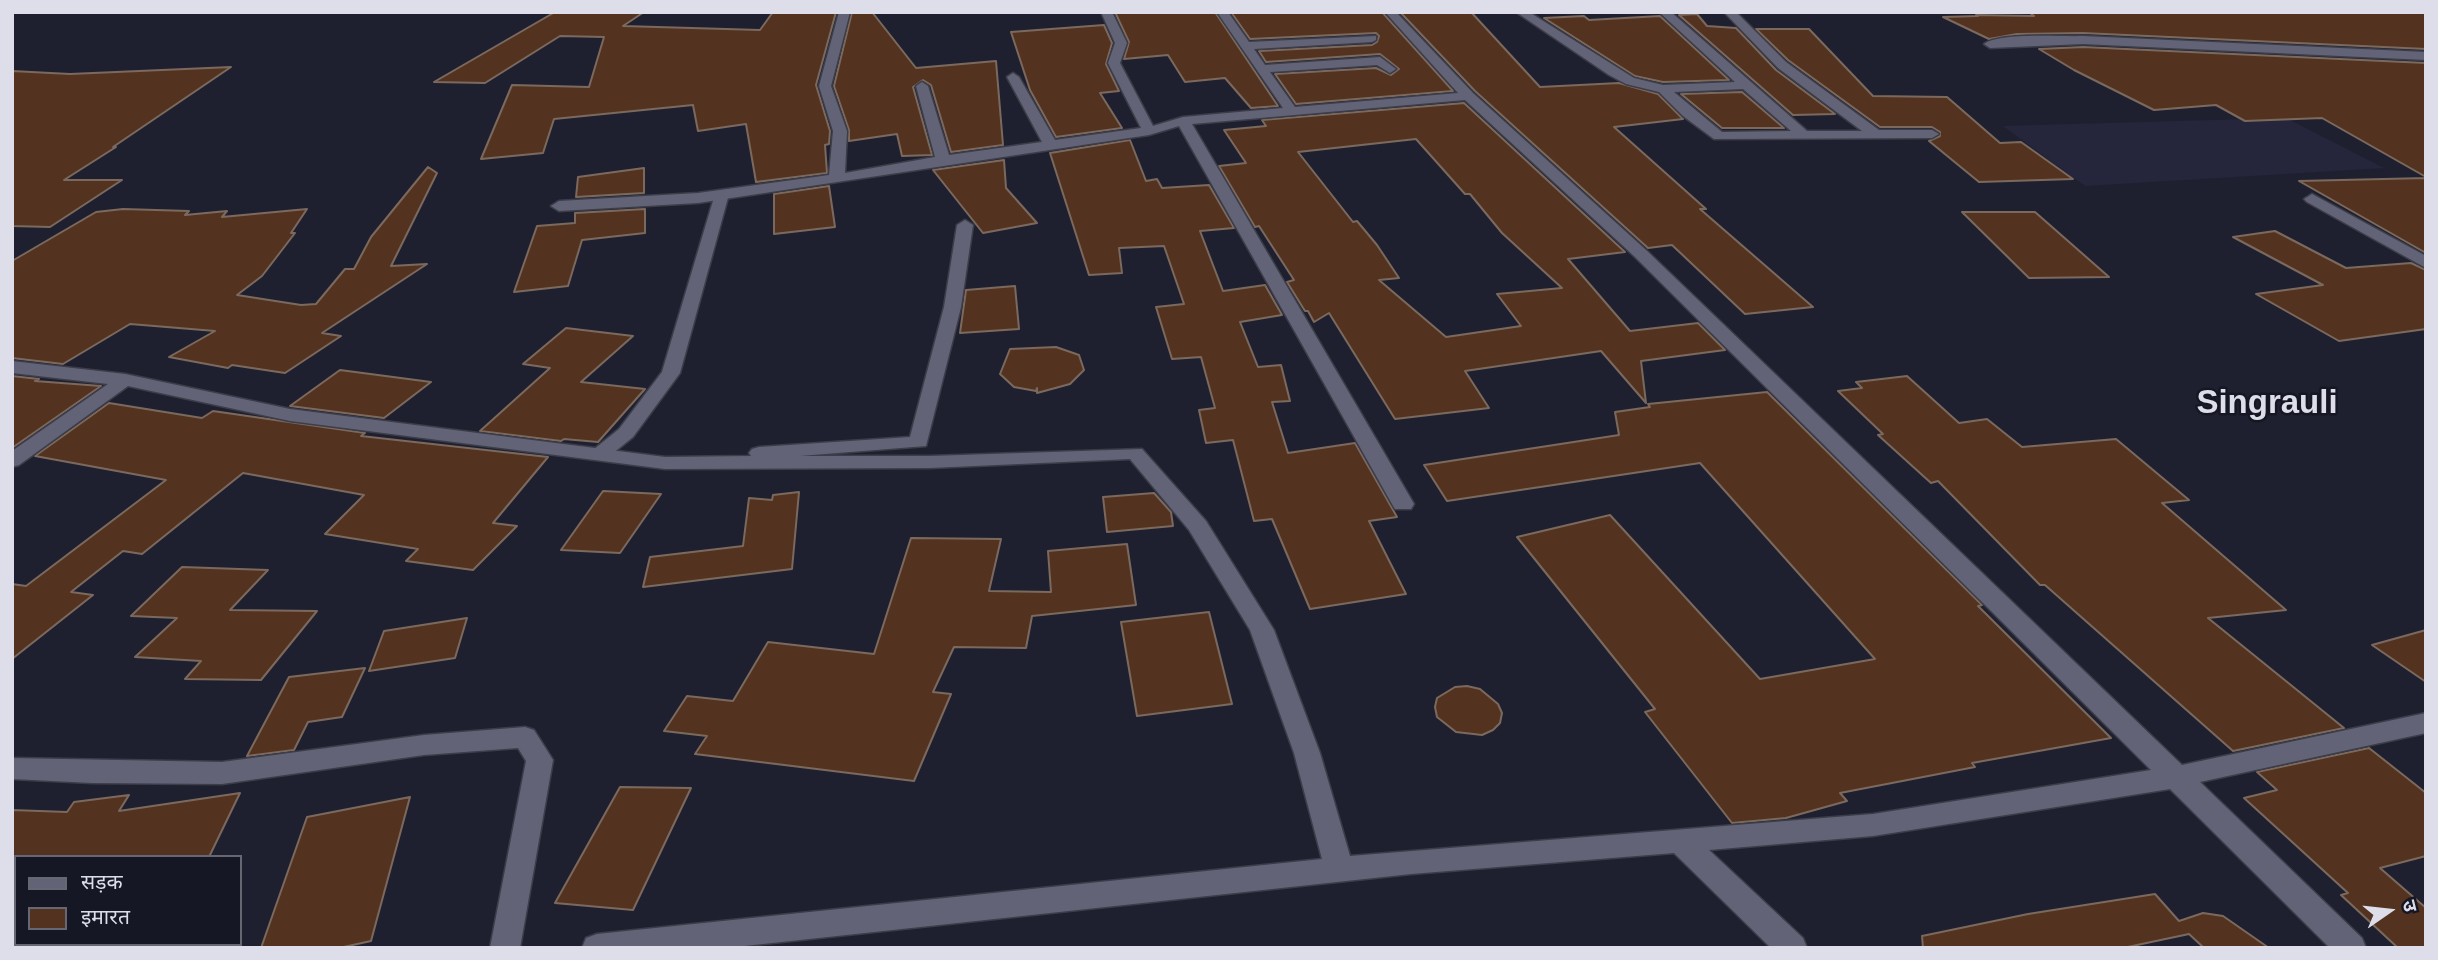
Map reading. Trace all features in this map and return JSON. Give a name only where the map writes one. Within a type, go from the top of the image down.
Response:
[{"type":"street","points":[[836,179],[843,148],[838,111],[825,86],[835,52],[837,30],[845,12]]},
{"type":"street","points":[[1106,12],[1121,43],[1115,63],[1149,131]]},
{"type":"street","points":[[1222,12],[1292,111]]},
{"type":"street","points":[[1390,12],[1468,96],[1640,253],[2351,948]]},
{"type":"street","points":[[1521,12],[1621,76],[1663,89],[1746,85]]},
{"type":"street","points":[[1664,12],[1803,135]]},
{"type":"street","points":[[1729,12],[1782,65],[1874,134]]},
{"type":"street","points":[[1246,46],[1280,48],[1372,38]]},
{"type":"street","points":[[1990,44],[2083,40],[2426,56]]},
{"type":"street","points":[[1329,41],[1345,69]]},
{"type":"street","points":[[1262,69],[1345,69],[1380,61],[1391,69]]},
{"type":"street","points":[[1013,77],[1052,146]]},
{"type":"street","points":[[922,86],[943,160]]},
{"type":"street","points":[[1663,89],[1688,113],[1719,136],[1931,134]]},
{"type":"street","points":[[559,206],[722,194],[836,179],[943,160],[1149,131],[1183,121],[1468,96]]},
{"type":"street","points":[[1183,121],[1403,504]]},
{"type":"street","points":[[600,454],[626,433],[671,373],[722,194]]},
{"type":"street","points":[[2312,199],[2426,263]]},
{"type":"street","points":[[732,464],[764,451],[919,442],[962,259],[965,225]]},
{"type":"street","points":[[12,367],[125,380],[290,415],[665,463],[917,462],[1135,453],[1198,526],[1262,630],[1307,753],[1339,870]]},
{"type":"street","points":[[12,461],[125,380]]},
{"type":"street","points":[[597,948],[1339,870],[1873,825],[2176,777],[2426,723]]},
{"type":"street","points":[[12,768],[222,773],[424,746],[525,737],[540,760],[505,948]]},
{"type":"street","points":[[1682,842],[1792,948]]},
{"type":"shaded area","points":[[2286,118],[2384,168],[2085,186],[2003,126]]},
{"type":"building","points":[[555,12],[644,12],[623,26],[760,30],[773,12],[836,12],[816,85],[830,131],[829,144],[825,145],[827,173],[756,182],[746,124],[698,131],[693,105],[554,119],[543,153],[481,159],[512,85],[589,87],[604,37],[560,36],[485,83],[434,82]]},
{"type":"building","points":[[852,12],[872,12],[916,68],[996,61],[1003,145],[951,152],[931,85],[923,80],[913,87],[932,155],[902,156],[897,134],[849,141],[849,130],[834,86]]},
{"type":"building","points":[[1115,12],[1215,12],[1278,106],[1251,108],[1225,78],[1185,82],[1168,55],[1124,59],[1129,42]]},
{"type":"building","points":[[1231,12],[1382,12],[1453,91],[1296,104],[1275,74],[1376,68],[1391,75],[1399,69],[1380,54],[1266,62],[1259,51],[1372,45],[1377,42],[1379,36],[1376,33],[1250,39]]},
{"type":"building","points":[[1400,12],[1471,12],[1540,87],[1619,83],[1658,94],[1683,119],[1614,127],[1706,209],[1700,209],[1813,307],[1745,314],[1672,245],[1648,248],[1475,91]]},
{"type":"building","points":[[2029,12],[2426,12],[2426,49],[2083,33],[2017,34],[1989,39],[1943,17],[2034,16]]},
{"type":"building","points":[[1697,14],[1707,26],[1736,28],[1776,70],[1835,114],[1793,115],[1679,15]]},
{"type":"building","points":[[1584,16],[1589,20],[1660,16],[1729,80],[1663,82],[1635,76],[1544,18]]},
{"type":"building","points":[[1104,25],[1112,43],[1106,64],[1119,91],[1100,93],[1122,128],[1056,137],[1030,90],[1011,32]]},
{"type":"building","points":[[1756,29],[1809,29],[1873,96],[1947,97],[2000,143],[2021,142],[2073,179],[1979,182],[1929,141],[1940,136],[1940,132],[1932,127],[1880,127],[1788,60]]},
{"type":"building","points":[[2083,47],[2426,63],[2426,177],[2322,118],[2245,121],[2216,105],[2154,110],[2074,70],[2039,49]]},
{"type":"building","points":[[231,67],[64,180],[122,180],[50,227],[12,226],[12,71],[70,74]]},
{"type":"building","points":[[1742,92],[1784,128],[1722,128],[1681,94]]},
{"type":"building","points":[[1464,103],[1625,252],[1568,259],[1630,331],[1698,323],[1725,350],[1641,361],[1646,403],[1601,351],[1465,371],[1489,408],[1395,419],[1329,313],[1314,322],[1308,311],[1305,311],[1287,282],[1294,280],[1259,226],[1255,227],[1219,166],[1246,163],[1224,130],[1266,126],[1262,120]],"holes":[[[1416,139],[1465,194],[1470,194],[1502,233],[1562,288],[1497,294],[1521,326],[1446,337],[1379,280],[1399,278],[1377,245],[1357,221],[1353,222],[1298,152]]]},
{"type":"building","points":[[1130,140],[1146,181],[1157,179],[1162,188],[1209,185],[1234,228],[1200,231],[1223,291],[1265,285],[1282,315],[1240,322],[1258,367],[1281,365],[1290,401],[1272,402],[1288,453],[1355,443],[1397,517],[1369,521],[1406,594],[1310,609],[1272,519],[1254,521],[1233,440],[1206,443],[1199,410],[1215,408],[1201,357],[1172,359],[1156,307],[1184,304],[1164,246],[1119,248],[1122,273],[1089,275],[1050,153]]},
{"type":"building","points":[[1004,160],[1006,188],[1037,223],[983,233],[933,170]]},
{"type":"building","points":[[428,167],[437,173],[391,266],[427,264],[322,333],[341,336],[285,373],[232,365],[228,368],[169,357],[215,331],[130,324],[63,364],[12,358],[12,261],[96,212],[123,209],[189,211],[185,215],[227,211],[222,217],[307,209],[291,233],[295,233],[262,276],[237,295],[301,305],[316,304],[345,269],[354,269],[371,237]]},
{"type":"building","points":[[644,168],[644,193],[576,197],[578,177]]},
{"type":"building","points":[[2426,178],[2426,253],[2299,181]]},
{"type":"building","points":[[829,186],[835,227],[774,234],[774,194]]},
{"type":"building","points":[[645,209],[645,233],[582,240],[568,286],[514,292],[537,226],[575,223],[575,213]]},
{"type":"building","points":[[1962,212],[2035,212],[2109,277],[2029,278]]},
{"type":"building","points":[[2275,231],[2346,268],[2411,263],[2426,270],[2426,329],[2339,341],[2256,294],[2323,285],[2233,237]]},
{"type":"building","points":[[1015,286],[1019,329],[960,333],[966,290]]},
{"type":"building","points":[[566,328],[633,336],[581,382],[645,389],[598,442],[561,441],[480,431],[550,368],[523,364]]},
{"type":"building","points":[[1056,347],[1079,355],[1084,370],[1070,384],[1037,393],[1037,388],[1036,391],[1014,387],[1000,374],[1010,349]]},
{"type":"building","points":[[340,370],[431,382],[384,418],[290,406]]},
{"type":"building","points":[[12,376],[39,379],[35,381],[101,386],[12,448]]},
{"type":"building","points":[[1907,376],[1959,423],[1987,419],[2022,447],[2116,439],[2189,500],[2162,503],[2286,610],[2208,618],[2344,728],[2233,751],[2045,585],[2040,585],[1938,481],[1931,483],[1878,435],[1883,434],[1838,391],[1862,388],[1856,382]]},
{"type":"building","points":[[1767,392],[1982,605],[1978,606],[2111,738],[1972,763],[1975,767],[1840,793],[1847,801],[1786,818],[1732,823],[1645,712],[1655,709],[1517,537],[1610,515],[1760,679],[1875,659],[1700,463],[1447,501],[1424,465],[1619,435],[1615,412],[1650,407],[1648,404]]},
{"type":"building","points":[[109,403],[202,418],[213,411],[365,433],[361,436],[548,457],[493,523],[517,526],[473,570],[406,561],[418,549],[325,534],[364,495],[243,473],[142,554],[123,551],[71,592],[93,595],[12,659],[12,584],[26,586],[166,480],[35,456]]},
{"type":"building","points":[[603,491],[661,494],[620,553],[561,550]]},
{"type":"building","points":[[799,492],[792,569],[643,587],[650,557],[743,546],[749,498],[772,500],[773,495]]},
{"type":"building","points":[[1154,493],[1171,512],[1173,526],[1107,532],[1103,497]]},
{"type":"building","points":[[911,538],[1001,539],[989,591],[1051,592],[1048,551],[1127,544],[1136,605],[1032,616],[1026,648],[954,647],[933,692],[951,694],[914,781],[695,754],[707,736],[664,731],[687,696],[733,701],[768,642],[874,654]]},
{"type":"building","points":[[182,567],[268,570],[230,610],[317,611],[261,680],[185,679],[201,661],[135,657],[177,618],[131,616]]},
{"type":"building","points":[[1209,612],[1232,704],[1137,716],[1121,622]]},
{"type":"building","points":[[467,618],[455,658],[369,671],[384,631]]},
{"type":"building","points":[[2426,630],[2426,682],[2372,645]]},
{"type":"building","points":[[365,668],[342,717],[308,722],[294,750],[247,756],[289,677]]},
{"type":"building","points":[[1455,687],[1480,689],[1498,704],[1502,713],[1500,723],[1482,735],[1456,732],[1437,717],[1437,698]]},
{"type":"building","points":[[2369,748],[2426,793],[2426,856],[2380,868],[2426,908],[2426,948],[2398,948],[2341,895],[2348,893],[2244,798],[2277,790],[2257,772]]},
{"type":"building","points":[[620,787],[691,788],[633,910],[555,903]]},
{"type":"building","points":[[240,793],[210,855],[12,857],[12,810],[67,812],[74,802],[129,795],[119,811]]},
{"type":"building","points":[[410,797],[371,941],[339,948],[261,948],[307,817]]},
{"type":"building","points":[[2155,894],[2179,921],[2203,913],[2223,916],[2269,948],[2204,948],[2189,934],[2123,948],[1923,948],[1922,936],[2028,914]]},
{"type":"district","name":"Singrauli","points":[[2267,404]]}]
